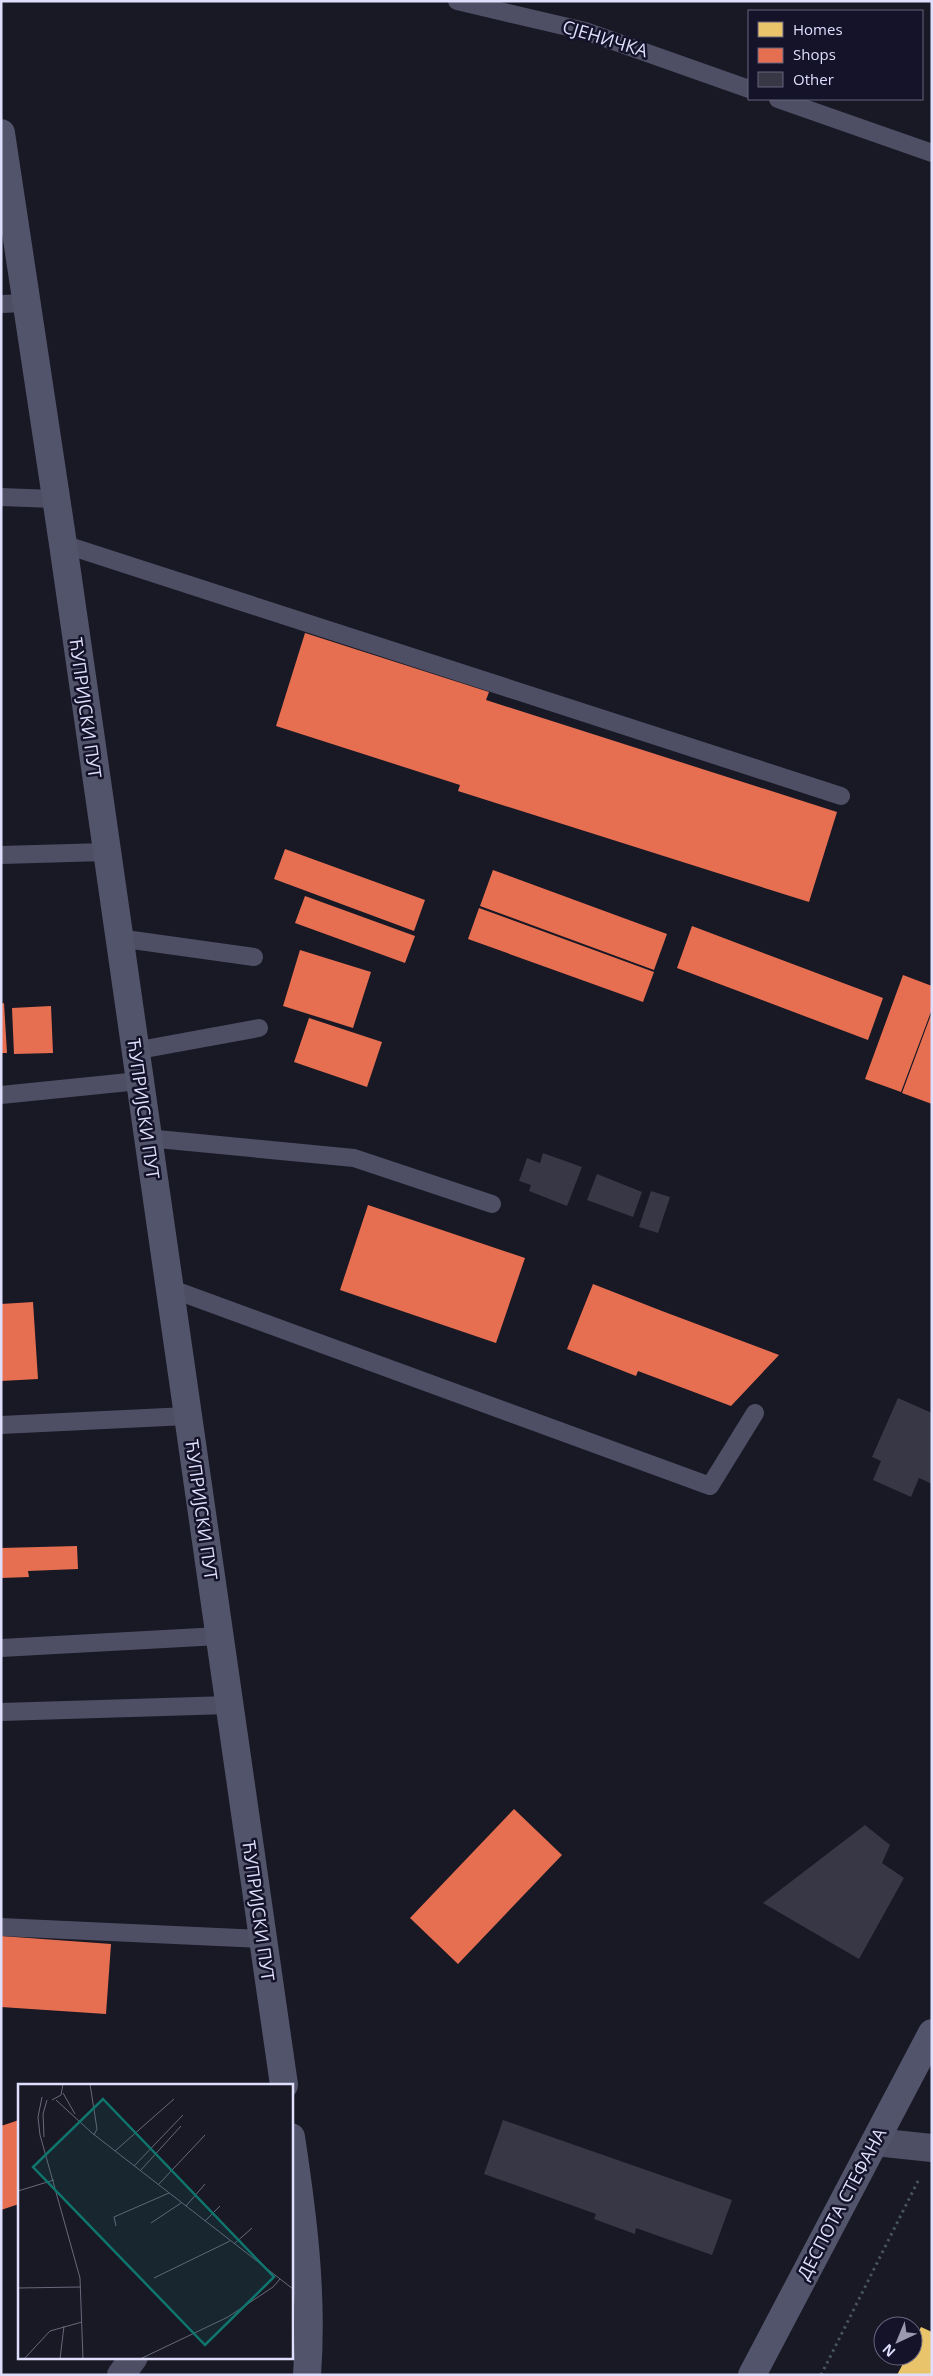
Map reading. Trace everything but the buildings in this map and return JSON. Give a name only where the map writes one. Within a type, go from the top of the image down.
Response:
[{"type":"main road","name":"ЋУПРИЈСКИ ПУТ","points":[[1,133],[14,304],[62,544],[284,2084]]},
{"type":"main road","name":"ДЕСПОТА СТЕФАНА","points":[[752,2375],[932,2033]]},
{"type":"main road","points":[[292,2150],[295,2188],[308,2269],[310,2341],[307,2375]]},
{"type":"street","points":[[875,2142],[927,2159]]},
{"type":"street","points":[[121,2375],[133,2358]]},
{"type":"lane","name":"СЈЕНИЧКА","points":[[457,1],[585,31],[748,89]]},
{"type":"lane","points":[[781,100],[932,153]]},
{"type":"lane","points":[[1,497],[54,499]]},
{"type":"lane","points":[[62,544],[841,796]]},
{"type":"lane","points":[[1,855],[105,852]]},
{"type":"lane","points":[[118,938],[254,957]]},
{"type":"lane","points":[[134,1051],[259,1028]]},
{"type":"lane","points":[[1,1095],[138,1081]]},
{"type":"lane","points":[[147,1138],[354,1158],[492,1204]]},
{"type":"lane","points":[[169,1288],[710,1486],[755,1413]]},
{"type":"lane","points":[[1,1425],[187,1416]]},
{"type":"lane","points":[[1,1648],[219,1636]]},
{"type":"lane","points":[[1,1712],[229,1705]]},
{"type":"lane","points":[[1,1927],[263,1939]]},
{"type":"path","points":[[821,2375],[927,2159]]}]
